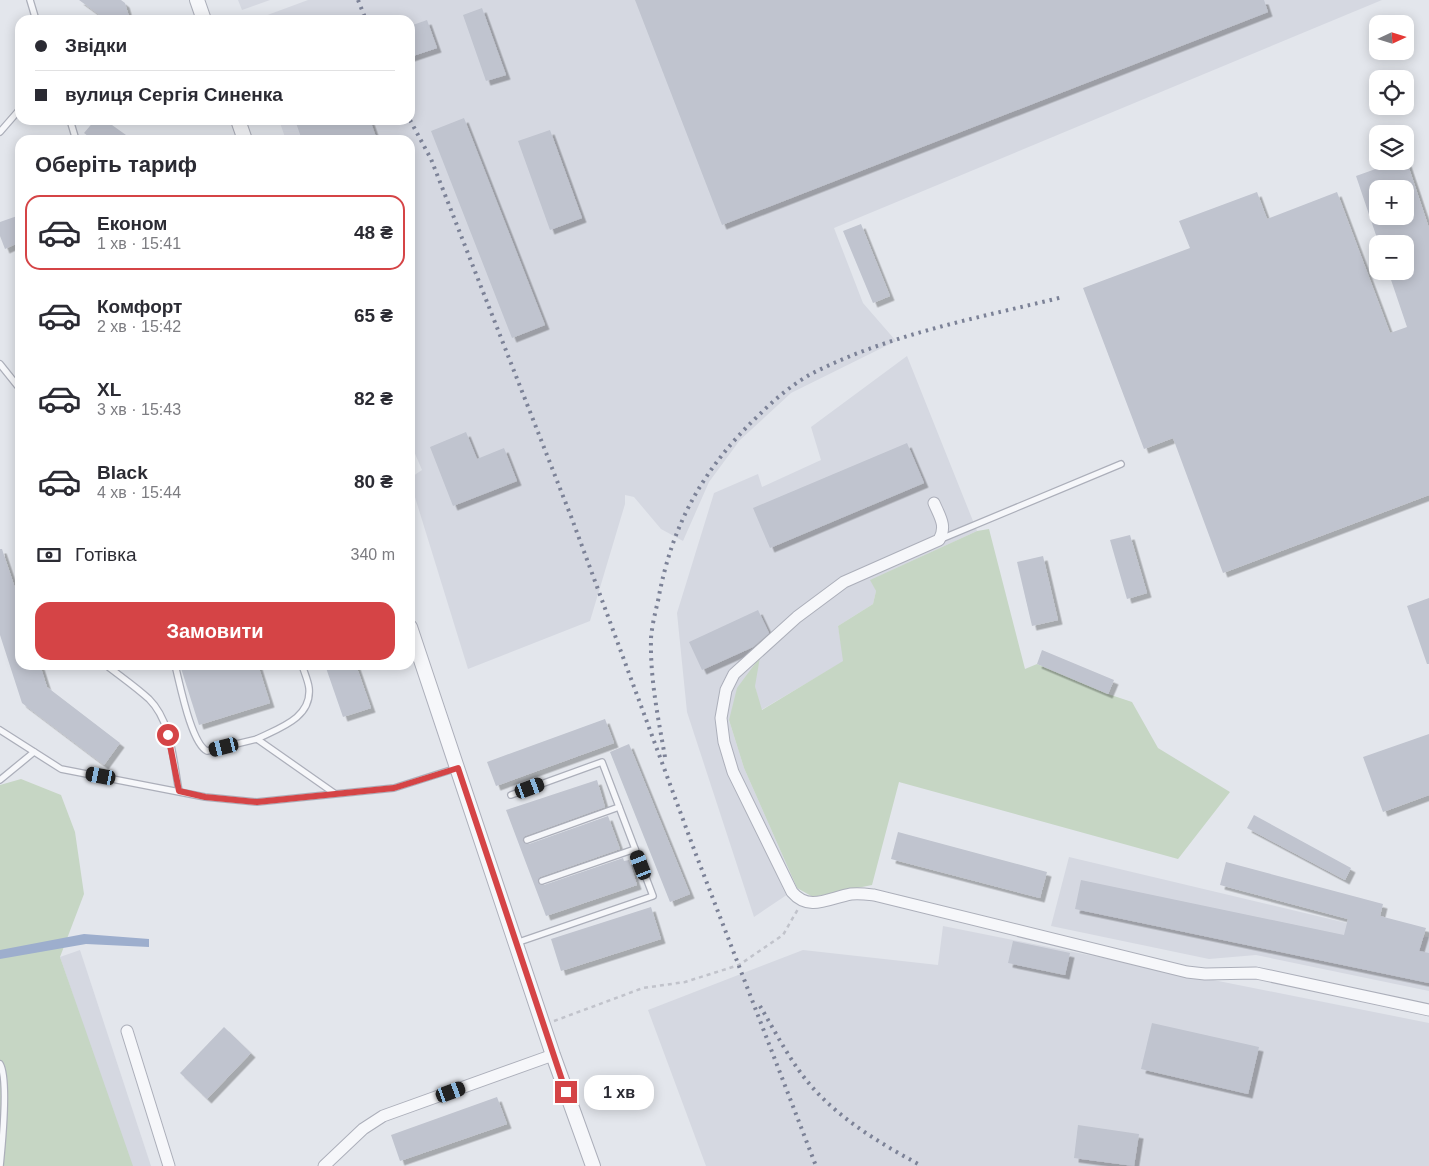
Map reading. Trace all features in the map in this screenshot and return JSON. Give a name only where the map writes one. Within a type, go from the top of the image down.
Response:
[{"type":"street","points":[[197,0],[202,15]]},
{"type":"street","points":[[934,503],[944,526],[944,532],[939,540],[844,582],[797,617],[734,674],[726,690],[721,718],[724,742],[733,772],[792,892],[802,901],[811,904],[850,894],[874,895],[1187,972],[1205,974],[1256,973],[1429,1010]]},
{"type":"street","points":[[415,641],[553,1055],[593,1166]]},
{"type":"street","points":[[127,1031],[169,1166]]},
{"type":"street","points":[[324,1166],[363,1129],[383,1116],[553,1055]]},
{"type":"lane","points":[[30,0],[34,15]]},
{"type":"lane","points":[[0,132],[15,115]]},
{"type":"lane","points":[[0,364],[15,383]]},
{"type":"lane","points":[[939,540],[1121,464]]},
{"type":"lane","points":[[112,670],[149,700],[161,715],[168,735],[179,791]]},
{"type":"lane","points":[[176,670],[196,738],[202,749],[207,751],[257,739],[296,719],[304,710],[308,698],[309,687],[304,670]]},
{"type":"lane","points":[[0,730],[62,769],[205,797],[257,802],[394,788],[458,768]]},
{"type":"lane","points":[[257,739],[334,794]]},
{"type":"lane","points":[[0,780],[34,752]]},
{"type":"lane","points":[[511,794],[602,762],[653,896],[516,943]]},
{"type":"lane","points":[[527,840],[619,808]]},
{"type":"lane","points":[[542,881],[635,849]]},
{"type":"lane","points":[[0,1064],[3,1073],[4,1101],[0,1166]]},
{"type":"path","points":[[543,1025],[643,988],[685,982],[738,966],[783,935],[802,901]]},
{"type":"shaded area","points":[[238,0],[270,0],[242,10]]},
{"type":"shaded area","points":[[308,0],[1382,0],[834,228],[863,303],[896,341],[791,393],[740,440],[709,482],[683,541],[661,529],[634,497],[625,495],[625,504],[590,621],[468,669],[415,497],[415,475],[422,470],[415,454],[415,135],[284,135],[281,125],[415,125],[415,15],[268,15]]},
{"type":"shaded area","points":[[907,356],[977,531],[871,580],[876,591],[873,604],[838,626],[844,661],[761,710],[755,686],[729,720],[744,768],[797,888],[754,917],[687,712],[677,613],[714,493],[758,474],[762,487],[821,460],[811,427]]},
{"type":"shaded area","points":[[1069,857],[1393,934],[1429,937],[1429,991],[1256,955],[1209,959],[1051,926]]},
{"type":"shaded area","points":[[943,926],[1429,1023],[1429,1166],[706,1166],[648,1010],[803,950],[938,965]]},
{"type":"shaded area","points":[[80,950],[151,1166],[131,1166],[60,957]]},
{"type":"green space","points":[[989,529],[1025,669],[1037,664],[1132,702],[1158,748],[1230,792],[1178,859],[899,782],[872,885],[813,897],[797,888],[744,768],[729,720],[737,688],[760,657],[755,686],[762,710],[843,661],[838,626],[873,604],[876,591],[870,580],[977,531]]},
{"type":"green space","points":[[21,779],[61,795],[75,832],[84,894],[60,957],[133,1166],[0,1166],[0,785]]},
{"type":"water","points":[[84,934],[149,939],[149,947],[86,944],[0,959],[0,950]]},
{"type":"building","points":[[79,0],[121,0],[125,3],[129,15],[100,15]]},
{"type":"building","points":[[635,0],[1264,0],[1268,12],[722,225]]},
{"type":"building","points":[[482,8],[506,75],[486,81],[463,15]]},
{"type":"building","points":[[427,20],[437,48],[415,55],[415,24]]},
{"type":"building","points":[[464,118],[545,325],[512,338],[431,131]]},
{"type":"building","points":[[91,125],[112,125],[126,135],[87,135],[84,133]]},
{"type":"building","points":[[297,125],[372,125],[375,135],[300,135]]},
{"type":"building","points":[[550,130],[582,218],[550,230],[518,141]]},
{"type":"building","points":[[1373,170],[1410,170],[1413,180],[1369,180],[1369,214],[1356,176]]},
{"type":"building","points":[[1414,183],[1429,228],[1429,495],[1223,573],[1173,438],[1144,449],[1083,288],[1190,248],[1179,221],[1257,192],[1267,219],[1337,192],[1390,333],[1407,327],[1391,280],[1414,280],[1414,235],[1376,235],[1373,225],[1414,225]]},
{"type":"building","points":[[15,217],[15,244],[5,249],[0,236],[0,222]]},
{"type":"building","points":[[861,224],[890,296],[873,303],[843,231]]},
{"type":"building","points":[[466,432],[477,459],[504,448],[517,481],[453,506],[430,447]]},
{"type":"building","points":[[907,443],[924,483],[770,548],[753,508]]},
{"type":"building","points":[[1130,535],[1147,593],[1127,599],[1110,540]]},
{"type":"building","points":[[0,549],[2,549],[15,588],[15,670],[42,670],[47,687],[120,743],[104,765],[22,703],[0,635]]},
{"type":"building","points":[[1043,556],[1058,620],[1032,626],[1017,562]]},
{"type":"building","points":[[1429,598],[1429,664],[1427,664],[1407,606]]},
{"type":"building","points":[[758,610],[769,633],[753,647],[702,670],[689,642]]},
{"type":"building","points":[[1042,650],[1114,680],[1108,694],[1037,664]]},
{"type":"building","points":[[182,670],[260,670],[270,703],[199,725]]},
{"type":"building","points":[[327,670],[358,670],[371,708],[343,717]]},
{"type":"building","points":[[605,719],[614,743],[496,786],[487,762]]},
{"type":"building","points":[[1429,734],[1429,795],[1383,812],[1363,757]]},
{"type":"building","points":[[629,744],[690,894],[670,902],[610,752]]},
{"type":"building","points":[[597,780],[605,807],[525,836],[522,841],[529,844],[608,816],[620,849],[540,877],[538,883],[544,885],[623,858],[624,861],[629,860],[637,885],[546,916],[506,810]]},
{"type":"building","points":[[1254,815],[1351,868],[1345,880],[1247,828]]},
{"type":"building","points":[[898,832],[1047,872],[1040,898],[891,859]]},
{"type":"building","points":[[1226,862],[1383,904],[1380,916],[1426,928],[1419,951],[1429,953],[1429,983],[1075,909],[1081,880],[1344,935],[1348,919],[1220,885]]},
{"type":"building","points":[[651,907],[661,939],[561,971],[551,939]]},
{"type":"building","points":[[1013,941],[1070,953],[1065,975],[1008,963]]},
{"type":"building","points":[[1152,1023],[1259,1047],[1248,1094],[1141,1069]]},
{"type":"building","points":[[224,1027],[251,1053],[207,1099],[180,1073]]},
{"type":"building","points":[[497,1097],[507,1124],[400,1161],[391,1135]]},
{"type":"building","points":[[1078,1125],[1139,1134],[1134,1166],[1074,1158]]},
{"type":"railway","points":[[358,0],[364,15]]},
{"type":"railway","points":[[413,125],[431,159],[572,519],[695,852],[816,1166]]},
{"type":"railway","points":[[665,757],[655,698],[651,653],[652,629],[664,573],[672,546],[693,498],[723,454],[741,433],[791,387],[811,374],[841,360],[871,348],[934,328],[1063,297]]},
{"type":"railway","points":[[760,1006],[797,1068],[812,1087],[836,1111],[893,1150],[922,1166]]},
{"type":"route","points":[[168,735],[179,791],[205,797],[257,802],[365,792],[394,788],[458,768],[566,1092]]}]
